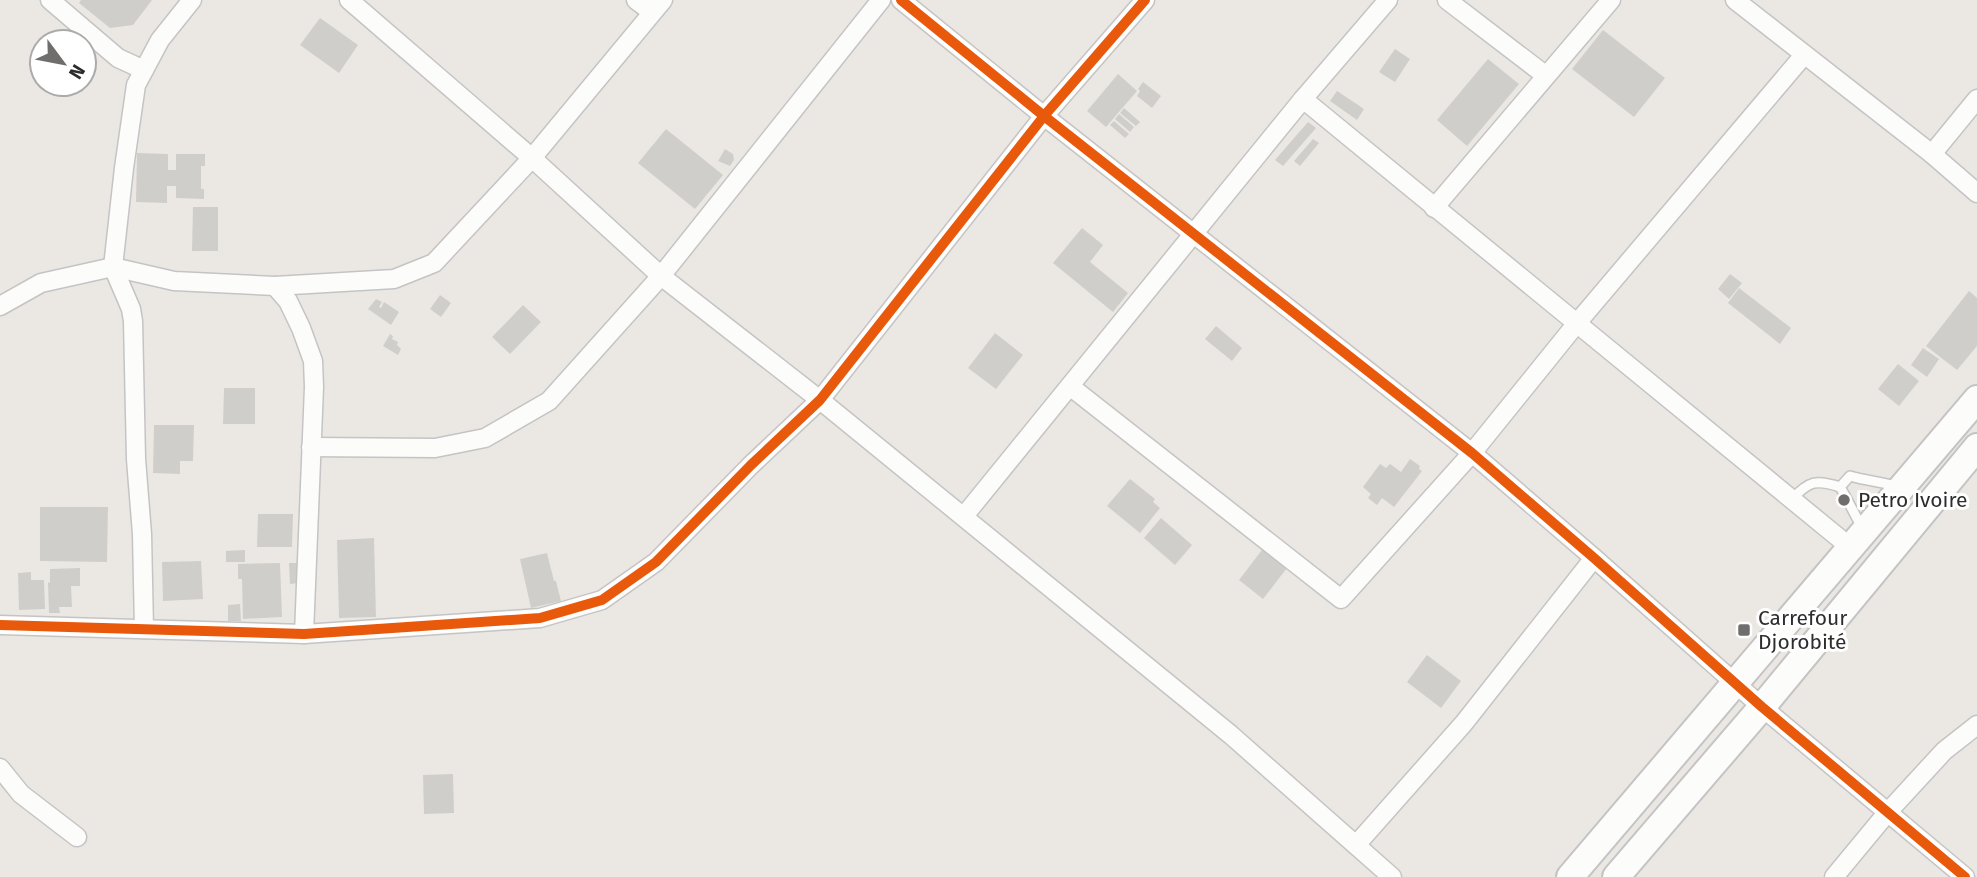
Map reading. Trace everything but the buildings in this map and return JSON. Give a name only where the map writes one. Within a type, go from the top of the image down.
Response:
[{"type":"main road","points":[[1570,877],[1977,399]]},
{"type":"main road","points":[[1616,877],[1762,707],[1977,447]]},
{"type":"street","points":[[50,0],[118,58],[144,70]]},
{"type":"street","points":[[144,629],[133,321],[131,309],[113,267],[136,85],[160,40],[192,0]]},
{"type":"street","points":[[349,0],[533,158],[661,276],[820,400],[1231,735],[1392,877]]},
{"type":"street","points":[[0,306],[41,283],[113,267],[174,281],[275,286],[394,279],[434,263],[533,158],[657,6],[636,0]]},
{"type":"street","points":[[311,447],[435,448],[485,438],[549,401],[661,276],[881,0]]},
{"type":"street","points":[[901,0],[1472,453],[1762,707],[1965,877]]},
{"type":"street","points":[[0,625],[304,634],[540,618],[602,600],[656,562],[751,465],[820,400],[1044,116],[1145,0]]},
{"type":"street","points":[[964,516],[1303,99],[1388,0]]},
{"type":"street","points":[[1447,0],[1545,75]]},
{"type":"street","points":[[1434,208],[1611,0]]},
{"type":"street","points":[[1735,0],[1932,154],[1977,193]]},
{"type":"street","points":[[1071,387],[1341,599],[1472,453],[1577,323],[1804,55]]},
{"type":"street","points":[[1303,99],[1792,499],[1857,538]]},
{"type":"street","points":[[1932,154],[1977,99]]},
{"type":"street","points":[[275,286],[288,301],[313,361],[304,634]]},
{"type":"street","points":[[1356,845],[1464,723],[1594,558]]},
{"type":"street","points":[[1834,877],[1887,813],[1944,751],[1977,725]]},
{"type":"street","points":[[0,768],[20,794],[77,837]]},
{"type":"lane","points":[[1840,486],[1850,476],[1901,487]]},
{"type":"lane","points":[[1792,499],[1806,485],[1825,482],[1840,486]]},
{"type":"lane","points":[[1840,486],[1857,538]]},
{"type":"cycle path","points":[[901,0],[1472,453],[1762,707],[1965,877]]},
{"type":"cycle path","points":[[0,625],[304,634],[540,618],[602,600],[656,562],[751,465],[820,400],[1044,116],[1145,0]]},
{"type":"place","name":"Petro Ivoire","points":[[1844,500]]},
{"type":"place","name":"Carrefour Djorobité","points":[[1744,630]]}]
